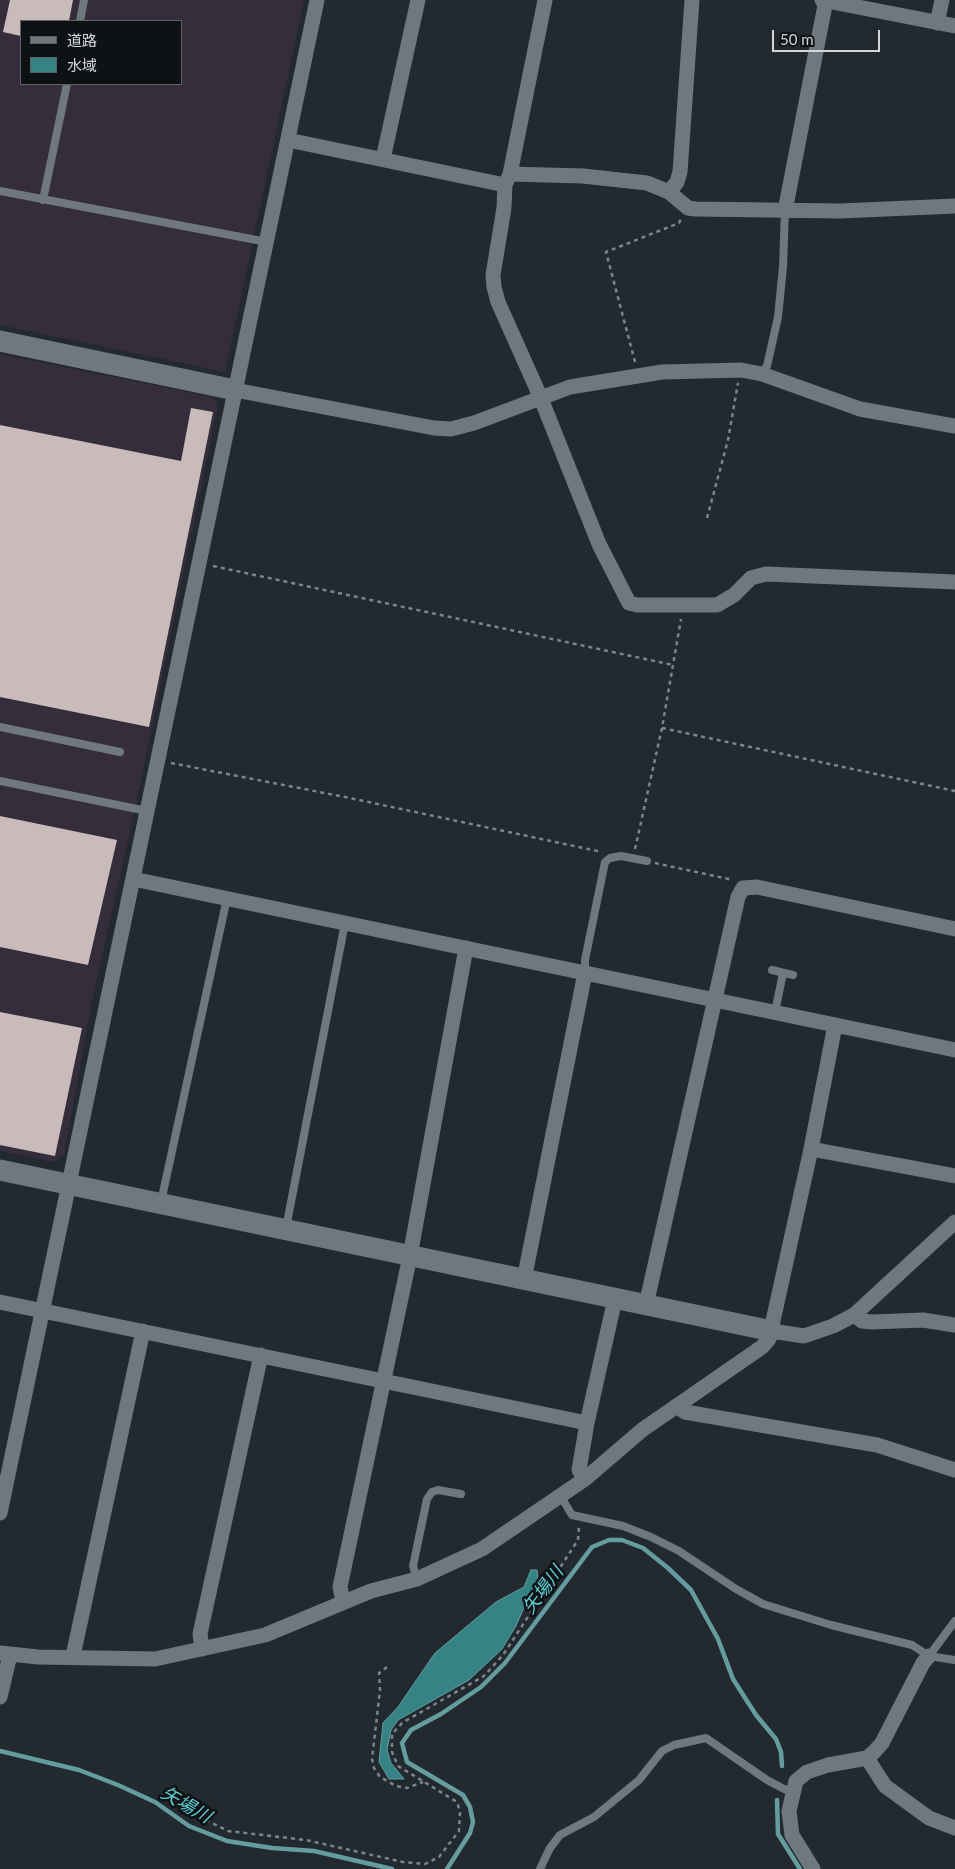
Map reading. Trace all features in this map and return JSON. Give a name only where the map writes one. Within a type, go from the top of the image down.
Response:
[{"type":"street","points":[[0,1513],[317,0]]},
{"type":"street","points":[[383,159],[418,0]]},
{"type":"street","points":[[545,0],[508,179],[493,276],[494,288],[498,302],[540,396],[600,544],[629,603],[636,605],[707,606],[725,602],[745,582],[758,574],[955,582]]},
{"type":"street","points":[[669,192],[677,182],[680,172],[692,0]]},
{"type":"street","points":[[784,211],[824,0],[955,26]]},
{"type":"street","points":[[937,23],[942,0]]},
{"type":"street","points":[[288,140],[383,159],[508,179],[583,176],[647,183],[669,192],[688,208],[840,211],[955,206]]},
{"type":"street","points":[[0,341],[235,390],[434,428],[451,428],[474,423],[540,396],[570,387],[662,372],[741,370],[762,374],[860,408],[955,426]]},
{"type":"street","points":[[133,879],[955,1050]]},
{"type":"street","points":[[646,1305],[714,1000],[738,897],[743,888],[757,887],[955,929]]},
{"type":"street","points":[[343,1601],[340,1587],[410,1256],[466,948]]},
{"type":"street","points":[[524,1280],[586,973]]},
{"type":"street","points":[[0,1697],[5,1654],[155,1659],[265,1635],[343,1601],[371,1591],[417,1579],[482,1549],[561,1497],[642,1430],[762,1347],[772,1331],[835,1025]]},
{"type":"street","points":[[810,1149],[955,1176]]},
{"type":"street","points":[[0,1170],[615,1299],[804,1336],[833,1326],[854,1315],[955,1222]]},
{"type":"street","points":[[585,1479],[579,1470],[587,1423],[615,1299]]},
{"type":"street","points":[[0,1302],[587,1423]]},
{"type":"street","points":[[854,1315],[862,1321],[872,1322],[923,1320],[955,1325]]},
{"type":"street","points":[[73,1656],[143,1331]]},
{"type":"street","points":[[202,1649],[200,1634],[261,1356]]},
{"type":"street","points":[[676,1406],[685,1412],[876,1445],[955,1470]]},
{"type":"street","points":[[813,1869],[792,1836],[789,1811],[796,1781],[807,1772],[828,1765],[867,1758],[882,1743],[923,1663],[929,1656]]},
{"type":"street","points":[[867,1758],[876,1776],[885,1786],[929,1818],[955,1828]]},
{"type":"lane","points":[[80,20],[84,0]]},
{"type":"lane","points":[[43,200],[67,85]]},
{"type":"lane","points":[[0,192],[267,242]]},
{"type":"lane","points":[[762,374],[767,366],[778,317],[783,267],[784,211]]},
{"type":"lane","points":[[0,727],[120,752]]},
{"type":"lane","points":[[0,781],[147,811]]},
{"type":"lane","points":[[586,973],[585,960],[605,862],[610,858],[633,858],[647,861]]},
{"type":"lane","points":[[161,1204],[227,898]]},
{"type":"lane","points":[[286,1230],[344,923]]},
{"type":"lane","points":[[772,970],[793,975]]},
{"type":"lane","points":[[775,1012],[783,973]]},
{"type":"lane","points":[[417,1579],[413,1566],[427,1499],[432,1492],[438,1490],[462,1494]]},
{"type":"lane","points":[[561,1497],[572,1515],[623,1526],[651,1537],[679,1551],[736,1589],[764,1604],[831,1625],[912,1645],[929,1656],[955,1660]]},
{"type":"lane","points":[[929,1656],[955,1621]]},
{"type":"lane","points":[[540,1869],[550,1848],[560,1836],[594,1817],[639,1780],[662,1751],[674,1745],[706,1738],[767,1780],[784,1789],[793,1791]]},
{"type":"path","points":[[639,376],[606,252],[679,223],[688,208]]},
{"type":"path","points":[[707,518],[728,440],[741,370]]},
{"type":"path","points":[[199,564],[673,665]]},
{"type":"path","points":[[633,858],[662,728],[681,626],[682,605]]},
{"type":"path","points":[[662,728],[955,791]]},
{"type":"path","points":[[158,760],[345,797],[603,852],[610,858]]},
{"type":"path","points":[[647,861],[731,879],[743,888]]},
{"type":"path","points":[[206,1820],[228,1831],[306,1840],[403,1862],[425,1864],[439,1857],[459,1831],[460,1812],[456,1802],[398,1766],[392,1752],[392,1734],[402,1722],[484,1676],[503,1655],[578,1540],[579,1517]]},
{"type":"path","points":[[387,1667],[379,1672],[380,1690],[372,1759],[374,1768],[380,1777],[396,1786],[407,1788],[424,1782]]},
{"type":"shaded area","points":[[0,0],[304,0],[225,372],[0,325]]},
{"type":"shaded area","points":[[0,354],[212,397],[218,405],[135,809],[92,1001],[64,1155],[53,1162],[0,1151]]},
{"type":"water","points":[[531,1570],[537,1570],[539,1586],[526,1603],[516,1626],[502,1649],[469,1680],[398,1720],[391,1730],[387,1750],[391,1763],[404,1779],[389,1779],[379,1762],[383,1723],[398,1707],[435,1653],[496,1602],[524,1587]]},
{"type":"building","points":[[10,0],[73,0],[69,20],[20,20],[20,36],[3,32]]},
{"type":"building","points":[[191,408],[213,412],[149,727],[0,697],[0,425],[181,461]]},
{"type":"building","points":[[0,816],[117,840],[88,965],[0,947]]},
{"type":"building","points":[[0,1012],[82,1028],[55,1156],[0,1145]]},
{"type":"waterway","name":"矢場川","points":[[447,1869],[470,1833],[473,1822],[470,1807],[463,1795],[407,1762],[402,1743],[411,1730],[441,1714],[481,1687],[505,1663],[592,1547],[609,1540],[622,1540],[643,1548],[691,1590],[718,1639],[733,1679],[756,1715],[776,1739],[781,1752],[782,1766]]},
{"type":"waterway","name":"矢場川","points":[[0,1751],[79,1770],[118,1785],[155,1802],[189,1826],[227,1841],[272,1848],[314,1851],[392,1869]]},
{"type":"waterway","name":"矢場川","points":[[777,1800],[778,1834],[800,1869]]}]
